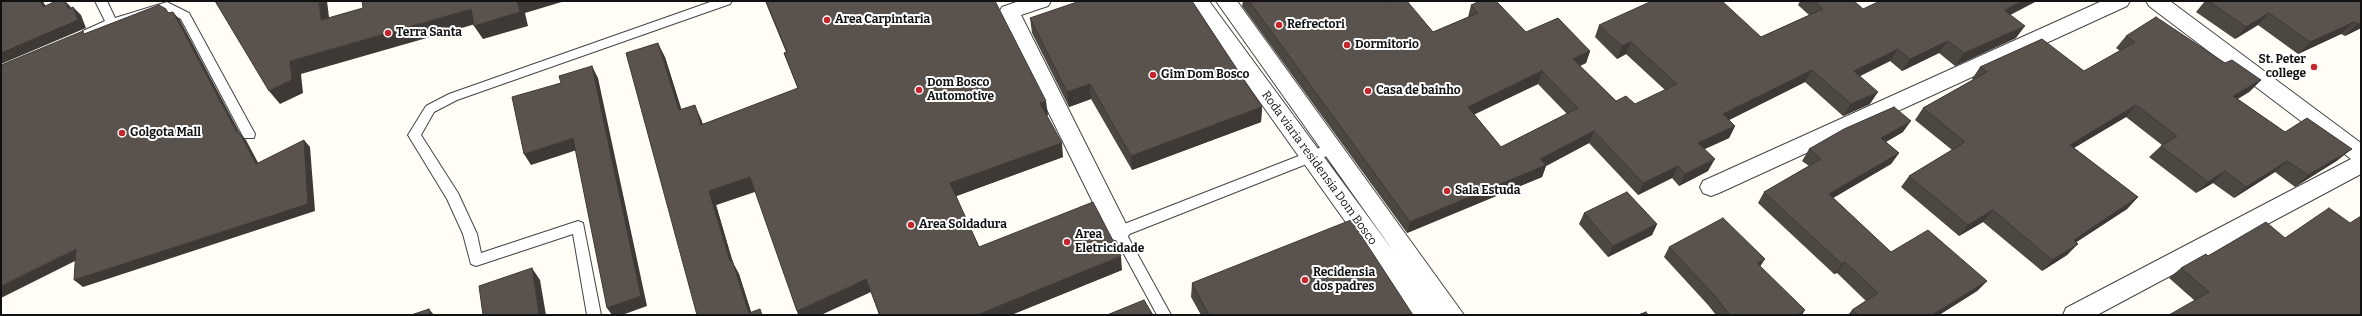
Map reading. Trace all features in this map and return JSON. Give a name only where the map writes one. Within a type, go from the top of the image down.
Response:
[{"type":"street","points":[[1041,1],[1009,12],[1119,232]]},
{"type":"street","name":"Roda viaria residensia Dom Bosco","points":[[1198,1],[1426,315]]},
{"type":"street","points":[[1226,1],[1452,315]]},
{"type":"street","points":[[1711,187],[2120,1]]},
{"type":"street","points":[[2156,1],[2361,155]]},
{"type":"street","points":[[2075,315],[2361,164]]},
{"type":"lane","points":[[101,1],[112,22]]},
{"type":"lane","points":[[594,315],[578,227],[476,260],[470,234],[453,197],[414,135],[430,109],[453,97],[726,1]]},
{"type":"lane","points":[[77,38],[112,22],[167,6],[185,16],[249,134]]},
{"type":"lane","points":[[1164,315],[1119,232],[1332,148]]},
{"type":"building","points":[[1,1],[40,1],[43,7],[56,1],[64,1],[69,9],[73,7],[78,20],[1,53]]},
{"type":"building","points":[[215,1],[319,1],[321,20],[363,8],[362,1],[517,1],[520,12],[474,26],[471,9],[290,61],[292,80],[269,91]]},
{"type":"building","points":[[766,1],[995,1],[1046,101],[1040,103],[1062,143],[950,183],[979,247],[1093,202],[1121,256],[977,315],[880,315],[866,279],[797,311],[750,177],[709,191],[730,261],[732,260],[749,313],[760,309],[762,315],[697,315],[626,53],[658,43],[679,110],[695,105],[701,125],[798,88],[784,53],[787,52]]},
{"type":"building","name":"Gim Dom Bosco","points":[[1080,1],[1192,1],[1262,107],[1131,156],[1090,84],[1067,92],[1030,18]]},
{"type":"building","points":[[1249,1],[1407,1],[1433,32],[1478,13],[1471,5],[1480,1],[1496,1],[1526,32],[1558,18],[1590,51],[1573,59],[1616,101],[1626,96],[1635,104],[1677,84],[1631,42],[1622,46],[1599,25],[1652,1],[1722,1],[1761,37],[1823,9],[1814,1],[1854,1],[1863,9],[1880,1],[2022,1],[2004,10],[2025,26],[1964,53],[1948,41],[1910,59],[1898,49],[1854,71],[1878,92],[1851,104],[1812,70],[1723,114],[1735,126],[1698,143],[1715,159],[1685,174],[1678,166],[1643,183],[1594,131],[1540,159],[1546,165],[1410,222]],"holes":[[[1542,71],[1578,108],[1501,147],[1468,107]]]},
{"type":"building","points":[[2208,1],[2361,1],[2361,23],[2357,24],[2354,22],[2310,42],[2269,13],[2246,27]]},
{"type":"building","name":"Golgota Mall","points":[[159,5],[166,9],[168,13],[173,12],[236,131],[239,132],[256,164],[304,140],[308,204],[74,280],[76,249],[1,286],[1,65],[83,31],[84,34]]},
{"type":"building","points":[[2156,17],[2225,63],[2232,60],[2261,80],[2233,96],[2285,132],[2307,118],[2352,149],[2308,175],[2287,161],[2246,187],[2225,171],[2208,182],[2161,146],[2177,136],[2136,105],[2070,145],[2138,197],[2074,240],[2078,244],[2052,260],[1993,210],[1968,225],[1909,176],[1965,142],[1923,108],[1987,72],[1980,67],[2042,39],[2084,71],[2135,42],[2126,36]]},
{"type":"building","points":[[592,66],[641,296],[607,308],[573,138],[524,154],[512,97],[561,83],[559,76]]},
{"type":"building","points":[[1894,107],[1911,121],[1881,138],[1899,153],[1829,194],[1891,252],[1928,230],[1987,281],[1932,315],[1858,315],[1852,310],[1878,293],[1845,262],[1842,264],[1764,192],[1821,159],[1809,149],[1844,129]]},
{"type":"building","points":[[1627,192],[1657,224],[1613,246],[1584,213]]},
{"type":"building","points":[[2329,208],[2350,223],[2361,216],[2361,315],[2169,315],[2209,292],[2181,268],[2206,254],[2208,256],[2266,222],[2285,238]]},
{"type":"building","points":[[1723,218],[1765,259],[1757,263],[1805,310],[1797,315],[1730,315],[1714,295],[1669,247]]},
{"type":"building","name":"Recidensia dos padres","points":[[1351,220],[1413,315],[1209,315],[1192,283]]},
{"type":"building","points":[[532,268],[539,315],[483,315],[479,286]]},
{"type":"building","points":[[1144,300],[1153,315],[1107,315]]},
{"type":"building","points":[[429,309],[430,315],[411,315]]},
{"type":"building","points":[[1646,312],[1648,315],[1638,315]]},
{"type":"place","name":"Area Carpintaria","points":[[827,20]]},
{"type":"place","name":"Refrectori","points":[[1279,25]]},
{"type":"place","name":"Terra Santa","points":[[388,33]]},
{"type":"place","name":"Dormitorio","points":[[1347,45]]},
{"type":"place","name":"St. Peter college","points":[[2314,67]]},
{"type":"place","name":"Gim Dom Bosco","points":[[1153,75]]},
{"type":"place","name":"Dom Bosco Automotive","points":[[919,90]]},
{"type":"place","name":"Casa de bainho","points":[[1368,91]]},
{"type":"place","name":"Golgota Mall","points":[[122,133]]},
{"type":"place","name":"Sala Estuda","points":[[1447,191]]},
{"type":"place","name":"Area Soldadura","points":[[911,225]]},
{"type":"place","name":"Area Eletricidade","points":[[1067,242]]},
{"type":"place","name":"Recidensia dos padres","points":[[1305,280]]}]
